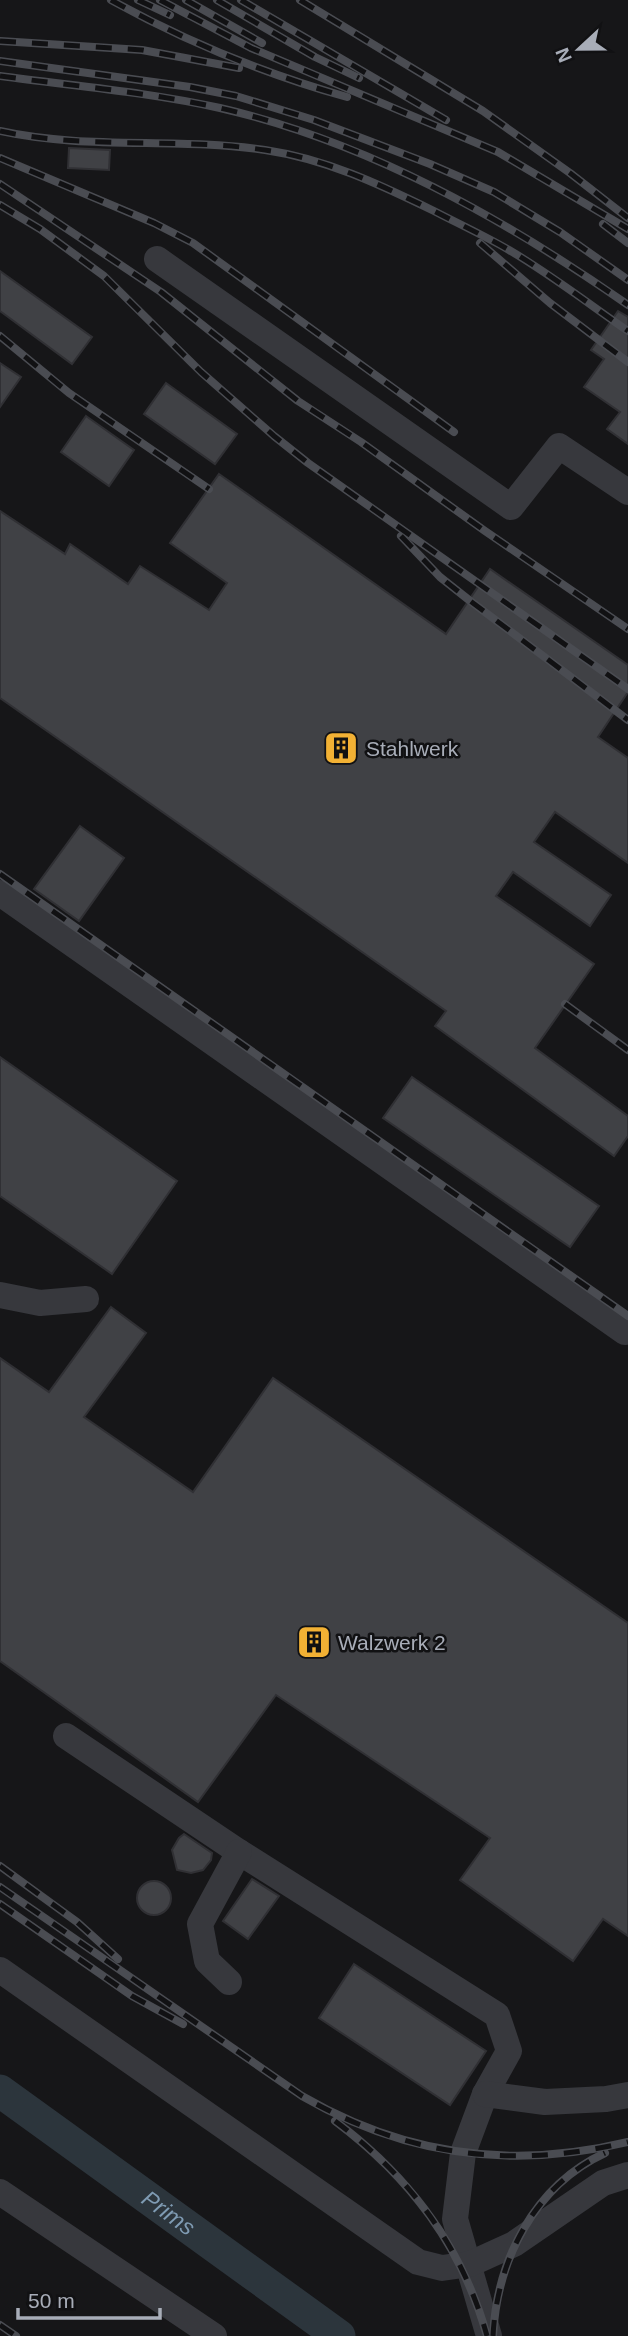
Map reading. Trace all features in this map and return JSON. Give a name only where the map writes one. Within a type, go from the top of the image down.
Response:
[{"type":"lane","points":[[157,259],[511,507],[559,446],[628,492]]},
{"type":"lane","points":[[0,893],[627,1331]]},
{"type":"lane","points":[[0,1295],[40,1303],[86,1299]]},
{"type":"lane","points":[[66,1736],[239,1852],[497,2015],[509,2051],[485,2094],[463,2153],[455,2219],[489,2336]]},
{"type":"lane","points":[[229,1982],[206,1961],[200,1924],[239,1852]]},
{"type":"lane","points":[[0,1970],[418,2262],[442,2268],[470,2264],[514,2244],[603,2183],[628,2175]]},
{"type":"lane","points":[[485,2094],[545,2102],[606,2099],[628,2095]]},
{"type":"lane","points":[[0,2192],[214,2336]]},
{"type":"building","points":[[69,148],[110,150],[109,170],[68,168]]},
{"type":"building","points":[[0,271],[92,337],[72,364],[0,311]]},
{"type":"building","points":[[618,311],[628,317],[628,444],[607,429],[620,412],[584,387],[604,359],[591,350]]},
{"type":"building","points":[[0,363],[21,377],[0,407]]},
{"type":"building","points":[[166,383],[237,434],[215,464],[144,414]]},
{"type":"building","points":[[86,416],[134,450],[109,486],[61,452]]},
{"type":"building","name":"Stahlwerk","points":[[219,474],[446,634],[490,569],[628,665],[628,692],[598,737],[628,758],[628,863],[555,812],[534,842],[611,895],[590,926],[513,872],[496,896],[594,964],[535,1048],[628,1116],[628,1136],[614,1156],[435,1026],[446,1011],[0,698],[0,511],[65,554],[70,544],[128,584],[140,566],[209,610],[227,583],[170,543]]},
{"type":"building","points":[[80,826],[124,858],[79,921],[34,889]]},
{"type":"building","points":[[0,1057],[177,1181],[112,1274],[0,1196]]},
{"type":"building","points":[[412,1077],[599,1206],[570,1247],[383,1118]]},
{"type":"building","name":"Walzwerk 2","points":[[111,1307],[146,1333],[84,1417],[193,1492],[273,1378],[628,1623],[628,1936],[603,1919],[573,1961],[460,1880],[490,1838],[276,1695],[198,1802],[0,1661],[0,1358],[49,1392]]},
{"type":"building","points":[[184,1834],[212,1853],[211,1860],[203,1870],[191,1873],[177,1870],[172,1850]]},
{"type":"building","points":[[252,1879],[279,1896],[248,1939],[223,1921]]},
{"type":"building","points":[[154,1881],[166,1886],[171,1898],[166,1910],[154,1915],[142,1910],[137,1898],[142,1886]]},
{"type":"building","points":[[354,1964],[486,2051],[450,2105],[319,2018]]},
{"type":"waterway","name":"Prims","points":[[0,2091],[339,2336]]},
{"type":"railway","points":[[111,0],[226,55],[347,97]]},
{"type":"railway","points":[[138,0],[170,15]]},
{"type":"railway","points":[[160,0],[251,48],[498,152],[628,229]]},
{"type":"railway","points":[[186,0],[262,43]]},
{"type":"railway","points":[[217,0],[315,57],[359,78]]},
{"type":"railway","points":[[241,0],[446,120]]},
{"type":"railway","points":[[300,0],[483,111],[628,218]]},
{"type":"railway","points":[[0,41],[142,50],[239,68]]},
{"type":"railway","points":[[0,61],[190,87],[236,96],[314,120],[430,164],[494,192],[560,232],[628,280]]},
{"type":"railway","points":[[0,76],[193,102],[275,123],[329,141],[433,187],[484,214],[628,305]]},
{"type":"railway","points":[[0,131],[66,140],[232,146],[288,154],[331,166],[393,191],[500,245],[628,331]]},
{"type":"railway","points":[[0,158],[154,223],[193,243],[454,432]]},
{"type":"railway","points":[[0,184],[161,292],[298,401],[628,629]]},
{"type":"railway","points":[[0,205],[40,229],[104,276],[201,372],[308,463],[628,689]]},
{"type":"railway","points":[[603,224],[628,243]]},
{"type":"railway","points":[[480,243],[550,303],[628,362]]},
{"type":"railway","points":[[0,336],[69,393],[209,489]]},
{"type":"railway","points":[[401,536],[440,577],[628,720]]},
{"type":"railway","points":[[0,874],[628,1316]]},
{"type":"railway","points":[[565,1004],[628,1050]]},
{"type":"railway","points":[[0,1866],[77,1922],[118,1959]]},
{"type":"railway","points":[[0,1887],[302,2096],[380,2132],[460,2152],[501,2156],[585,2151],[628,2142]]},
{"type":"railway","points":[[0,1904],[132,1996],[183,2024]]},
{"type":"railway","points":[[335,2121],[387,2166],[430,2216],[463,2272],[487,2336]]},
{"type":"railway","points":[[493,2336],[502,2280],[511,2253],[524,2228],[539,2205],[558,2185],[580,2167],[605,2153]]},
{"type":"railway","points":[[0,2325],[16,2336]]},
{"type":"place","name":"Stahlwerk","points":[[341,748]]},
{"type":"place","name":"Walzwerk 2","points":[[314,1642]]}]
